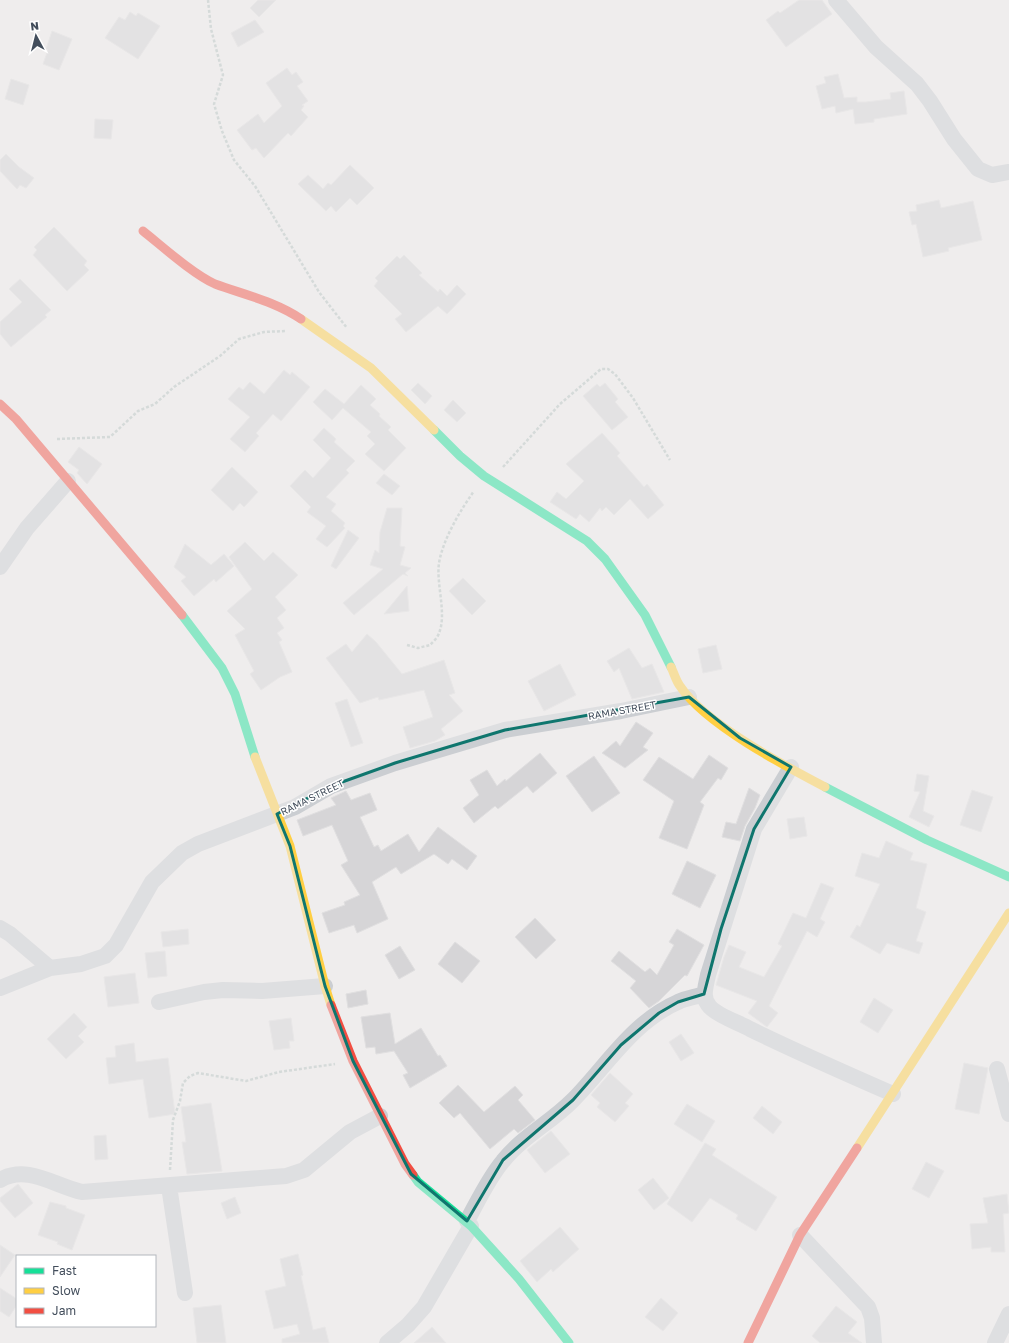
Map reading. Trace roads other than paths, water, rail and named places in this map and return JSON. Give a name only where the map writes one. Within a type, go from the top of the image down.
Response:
[{"type":"street","points":[[836,0],[876,47],[916,84],[930,101],[954,139],[978,169],[992,175],[1009,172]]},
{"type":"street","points":[[143,231],[182,262],[214,283],[270,302],[290,312],[371,368],[460,456],[487,478],[526,501],[587,541],[605,559],[645,615],[680,686],[689,698],[740,738],[823,786],[926,840],[1009,877]]},
{"type":"street","points":[[0,404],[16,419],[174,604],[222,668],[235,694],[257,765],[290,846],[325,986],[354,1062],[380,1116],[411,1174],[418,1182],[469,1223],[524,1285],[569,1343]]},
{"type":"street","points":[[0,567],[27,528],[68,481]]},
{"type":"street","name":"RAMA STREET","points":[[0,988],[50,968],[81,964],[105,956],[116,945],[152,882],[182,853],[198,844],[296,807],[331,786],[395,763],[505,730],[689,698]]},
{"type":"street","points":[[791,767],[754,829],[721,929],[704,994],[706,1002],[710,1008],[728,1018],[807,1056],[893,1094]]},
{"type":"street","points":[[748,1343],[800,1235],[893,1094],[914,1058],[1009,913]]},
{"type":"street","points":[[0,928],[10,934],[50,968]]},
{"type":"street","points":[[159,1002],[204,992],[223,990],[262,991],[325,986]]},
{"type":"street","points":[[387,1343],[408,1325],[424,1307],[469,1223],[483,1190],[503,1160],[528,1136],[556,1117],[573,1100],[621,1045],[659,1013],[678,1002],[704,994]]},
{"type":"street","points":[[997,1070],[1009,1114]]},
{"type":"street","points":[[0,1180],[16,1174],[34,1175],[65,1189],[82,1192],[286,1176],[304,1170],[350,1132],[380,1116]]},
{"type":"street","points":[[171,1186],[185,1292]]},
{"type":"street","points":[[800,1235],[868,1307],[872,1318],[874,1343]]},
{"type":"street","points":[[995,1343],[1009,1314]]}]
